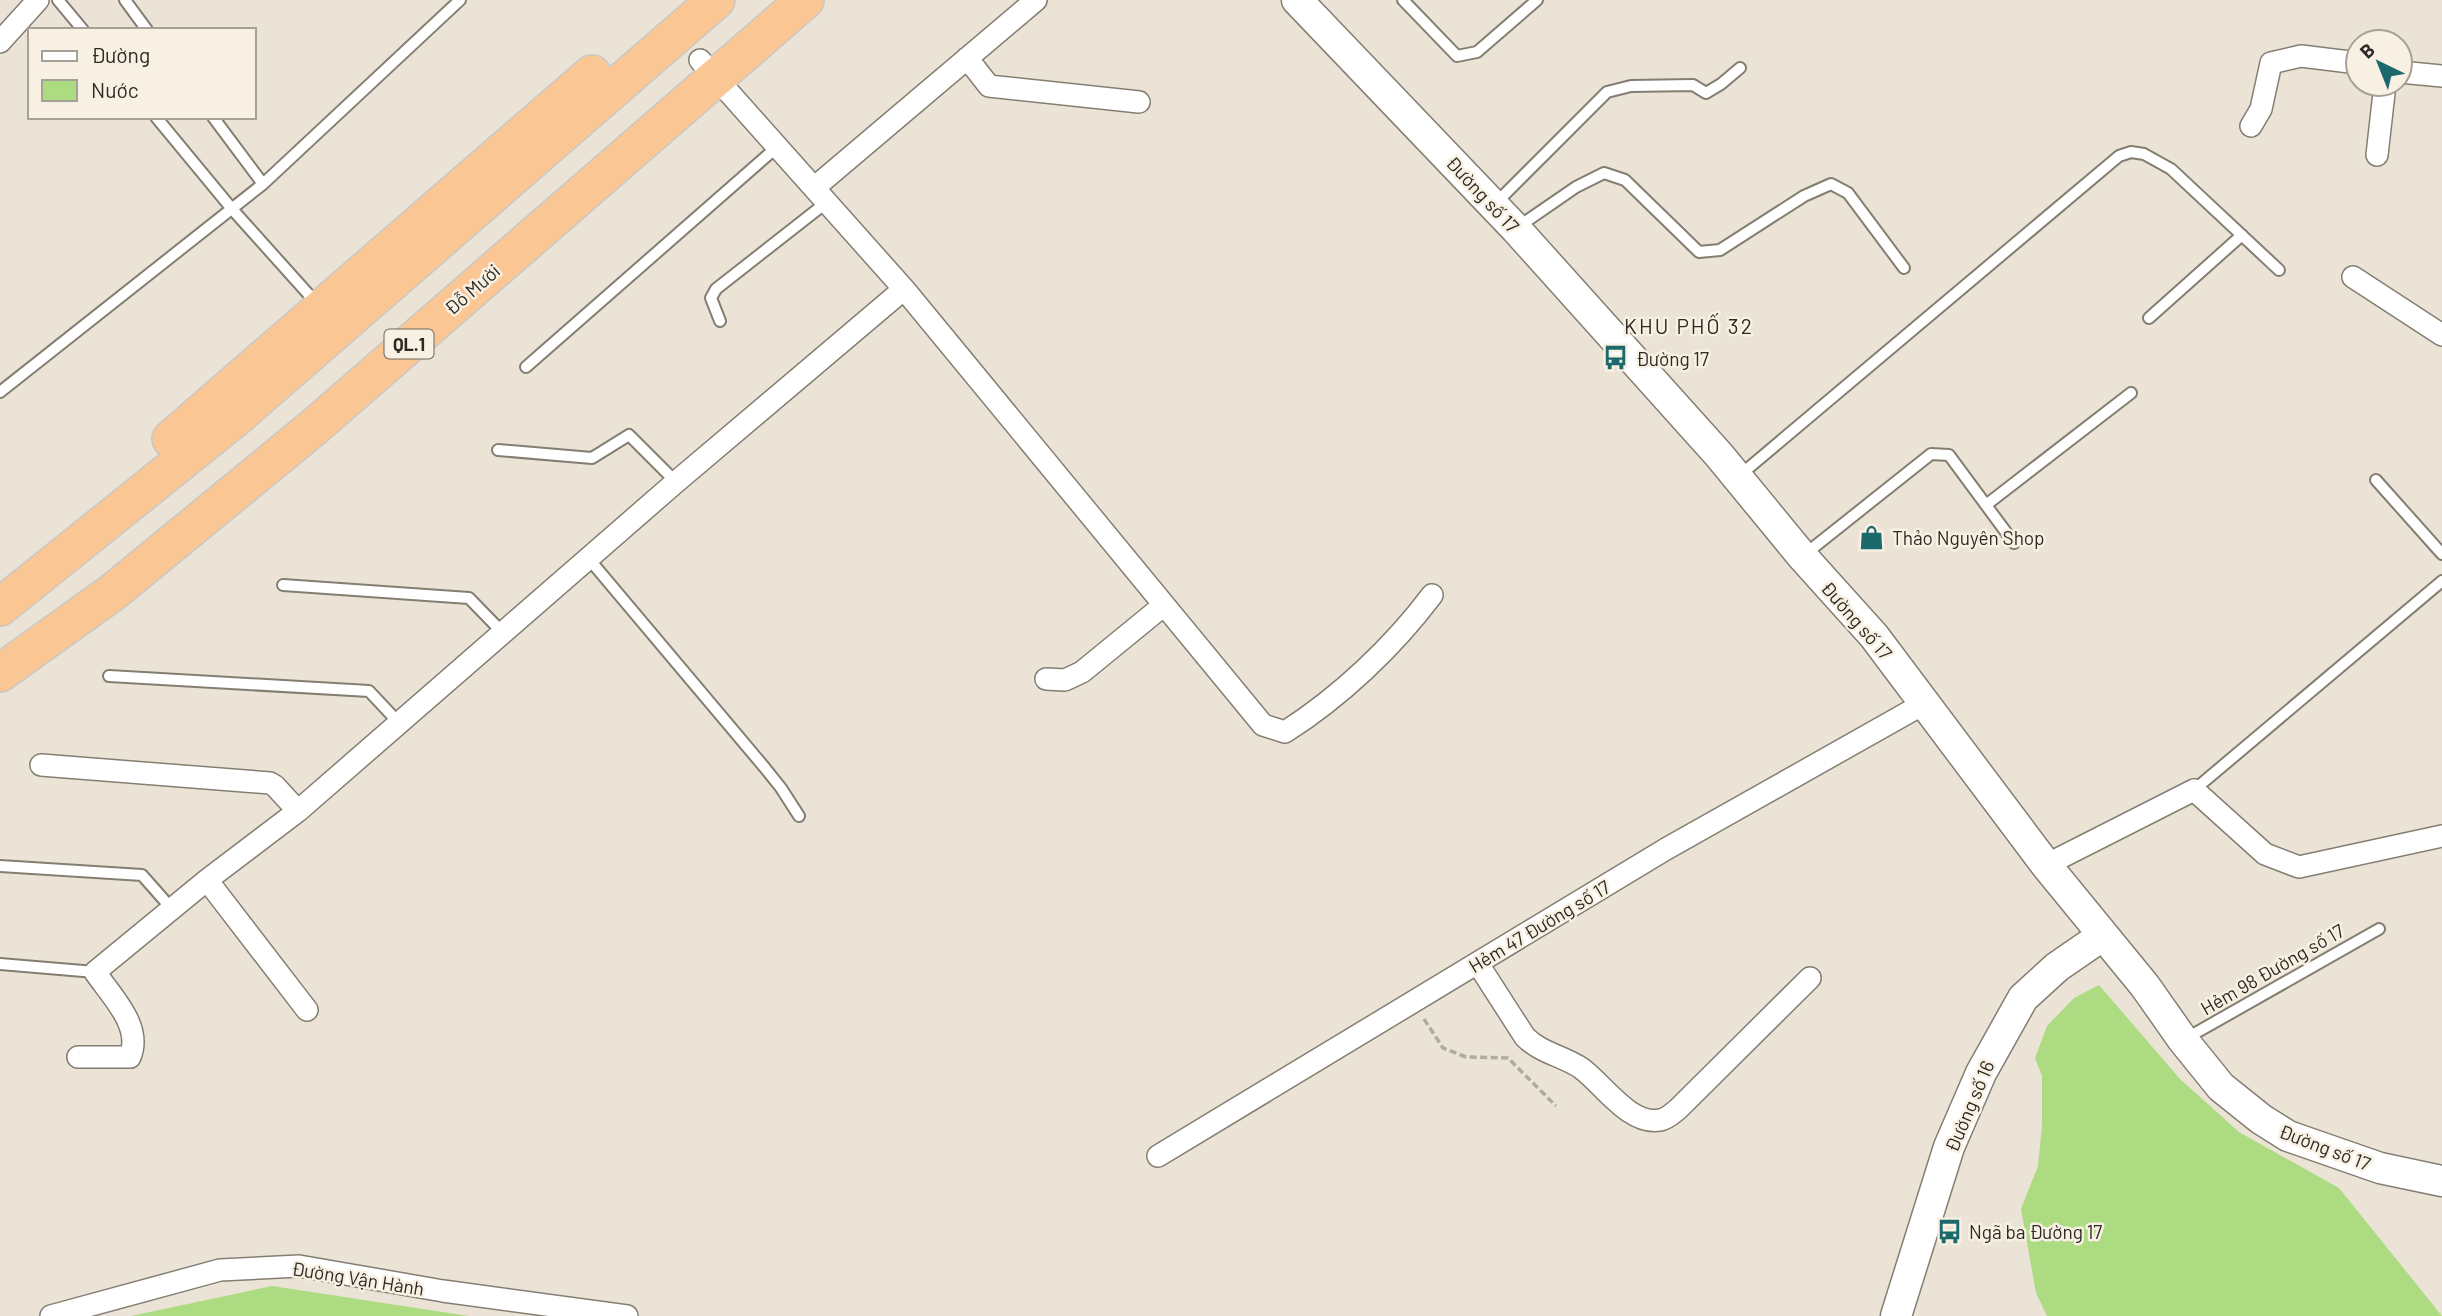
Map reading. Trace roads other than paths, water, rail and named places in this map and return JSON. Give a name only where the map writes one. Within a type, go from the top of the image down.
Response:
[{"type":"highway","points":[[0,607],[158,481],[331,318],[678,0]]},
{"type":"highway","points":[[0,579],[159,449],[331,318],[716,0]]},
{"type":"highway","name":"Đỗ Mười","points":[[0,673],[113,592],[314,427],[707,68],[772,0]]},
{"type":"highway","name":"Đỗ Mười","points":[[0,646],[66,599],[390,337],[707,68],[805,0]]},
{"type":"street","points":[[0,41],[38,0]]},
{"type":"street","points":[[820,195],[967,58],[1037,0]]},
{"type":"street","name":"Đường số 17","points":[[1297,0],[1516,229],[1874,636],[2046,865],[2145,986],[2183,1040],[2221,1087],[2261,1119],[2288,1136],[2380,1168],[2442,1181]]},
{"type":"street","points":[[2251,125],[2261,109],[2270,63],[2301,56],[2344,61]]},
{"type":"street","points":[[967,58],[989,86],[1139,102]]},
{"type":"street","points":[[707,68],[904,289],[1263,725],[1286,732],[1320,710],[1410,625],[1432,595]]},
{"type":"street","points":[[2414,73],[2442,76]]},
{"type":"street","points":[[2377,155],[2383,98]]},
{"type":"street","points":[[2353,277],[2442,335]]},
{"type":"street","points":[[78,1057],[130,1056],[135,1045],[130,1022],[95,972],[207,880],[298,811],[676,482],[904,289]]},
{"type":"street","points":[[1046,679],[1065,680],[1082,672],[1164,605]]},
{"type":"street","name":"Hẻm 47 Đường số 17","points":[[1158,1157],[1666,849],[1925,703]]},
{"type":"street","points":[[41,765],[270,783],[298,811]]},
{"type":"street","points":[[2046,865],[2194,790],[2265,854],[2299,867],[2442,836]]},
{"type":"street","points":[[207,880],[307,1010]]},
{"type":"street","name":"Đường số 16","points":[[1896,1316],[1950,1147],[1981,1073],[2023,998],[2057,967],[2102,936]]},
{"type":"street","points":[[1478,964],[1525,1037],[1534,1046],[1580,1068],[1614,1099],[1647,1120],[1662,1120],[1678,1109],[1811,978]]},
{"type":"street","name":"Đường Vận Hành","points":[[51,1316],[220,1270],[299,1266],[443,1291],[627,1316]]},
{"type":"lane","points":[[58,0],[81,28]]},
{"type":"lane","points":[[125,0],[146,28]]},
{"type":"lane","points":[[0,393],[263,184],[460,0]]},
{"type":"lane","points":[[1403,0],[1457,56],[1477,52],[1537,0]]},
{"type":"lane","points":[[1494,205],[1607,92],[1632,86],[1693,85],[1706,93],[1741,68]]},
{"type":"lane","points":[[158,119],[232,209],[331,318]]},
{"type":"lane","points":[[214,119],[263,184]]},
{"type":"lane","points":[[526,367],[777,147]]},
{"type":"lane","points":[[1737,478],[2119,156],[2131,152],[2161,162],[2171,169],[2279,270]]},
{"type":"lane","points":[[1516,229],[1576,187],[1604,173],[1626,180],[1699,252],[1720,250],[1804,196],[1831,184],[1848,193],[1904,268]]},
{"type":"lane","points":[[720,321],[711,298],[716,289],[820,195]]},
{"type":"lane","points":[[2149,318],[2242,235]]},
{"type":"lane","points":[[1986,505],[2131,393]]},
{"type":"lane","points":[[498,450],[592,458],[629,435],[676,482]]},
{"type":"lane","points":[[1802,556],[1931,454],[1949,455],[2014,543]]},
{"type":"lane","points":[[2376,480],[2442,554]]},
{"type":"lane","points":[[589,559],[765,768],[799,816]]},
{"type":"lane","points":[[2194,790],[2442,581]]},
{"type":"lane","points":[[283,585],[469,598],[504,634]]},
{"type":"lane","points":[[109,676],[369,691],[399,723]]},
{"type":"lane","points":[[0,866],[142,875],[172,909]]},
{"type":"lane","name":"Hẻm 98 Đường số 17","points":[[2183,1040],[2379,929]]},
{"type":"lane","points":[[0,964],[95,972]]},
{"type":"water","points":[[2099,985],[2180,1079],[2239,1132],[2339,1188],[2442,1316],[2047,1316],[2036,1293],[2021,1209],[2038,1166],[2042,1125],[2042,1076],[2035,1058],[2047,1026],[2074,998]]},
{"type":"water","points":[[272,1286],[469,1316],[131,1316]]},
{"type":"place","name":"Đường 17","points":[[1616,358]]},
{"type":"place","name":"Thảo Nguyên Shop","points":[[1872,537]]},
{"type":"place","name":"Ngã ba Đường 17","points":[[1949,1231]]},
{"type":"district","name":"KHU PHỐ 32","points":[[1689,325]]}]
